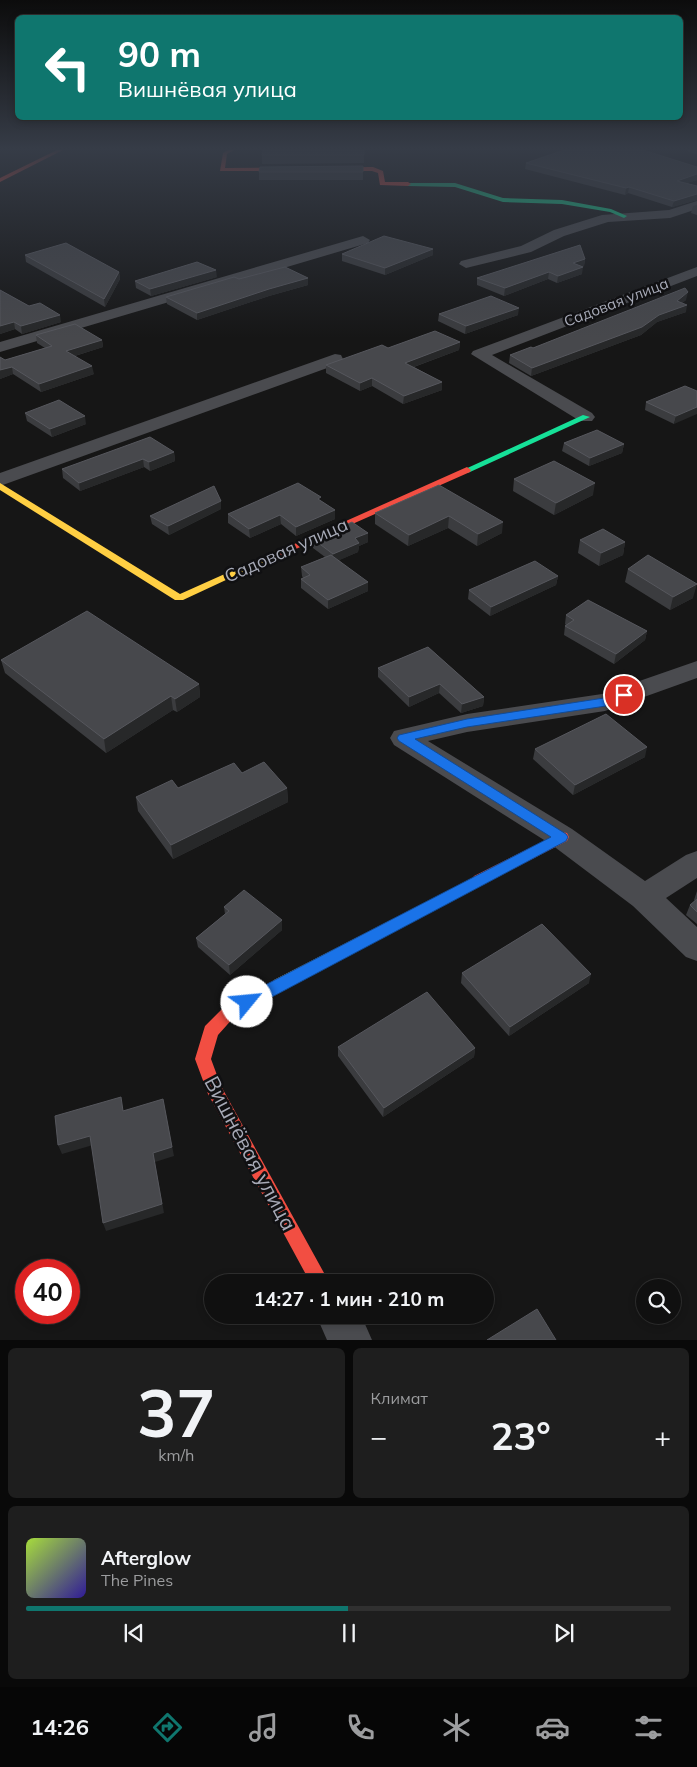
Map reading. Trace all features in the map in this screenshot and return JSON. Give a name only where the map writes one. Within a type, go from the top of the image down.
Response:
[{"type":"street","points":[[615,213],[624,216]]},
{"type":"street","points":[[466,264],[526,249],[575,227],[624,216],[674,213]]},
{"type":"street","points":[[670,214],[688,219]]},
{"type":"street","points":[[0,347],[363,240]]},
{"type":"street","name":"Садовая улица","points":[[586,416],[479,354],[697,271]]},
{"type":"street","points":[[0,480],[335,359]]},
{"type":"street","name":"Садовая улица","points":[[0,486],[179,598],[586,416]]},
{"type":"street","points":[[697,669],[606,702],[467,723],[403,738],[562,837],[644,897],[697,947]]},
{"type":"street","name":"Вишнёвая улица","points":[[316,1274],[214,1089],[203,1059],[211,1031],[230,1011],[562,837]]},
{"type":"street","points":[[644,897],[697,864]]},
{"type":"street","points":[[343,1324],[351,1340]]},
{"type":"building","points":[[384,236],[433,249],[385,268],[342,254]]},
{"type":"building","points":[[66,243],[119,272],[104,299],[25,255]]},
{"type":"building","points":[[580,245],[585,259],[573,263],[583,267],[558,276],[549,272],[505,288],[477,278]]},
{"type":"building","points":[[197,262],[216,270],[150,289],[135,281]]},
{"type":"building","points":[[285,267],[308,278],[197,313],[166,297],[234,277],[239,279]]},
{"type":"building","points":[[685,288],[688,292],[677,301],[687,305],[659,315],[642,327],[532,368],[510,355],[531,347],[533,348]]},
{"type":"building","points":[[0,290],[29,306],[40,303],[60,315],[21,326],[14,322],[0,326]]},
{"type":"building","points":[[491,296],[519,308],[466,326],[439,314]]},
{"type":"building","points":[[75,324],[102,340],[66,351],[92,366],[39,384],[12,367],[0,370],[0,357],[5,360],[52,346],[36,335]]},
{"type":"building","points":[[435,331],[460,342],[405,363],[442,382],[404,396],[372,378],[360,383],[326,365],[382,345],[388,348]]},
{"type":"building","points":[[685,386],[697,391],[697,407],[676,416],[646,402]]},
{"type":"building","points":[[59,400],[85,416],[50,429],[25,413]]},
{"type":"building","points":[[597,430],[624,444],[590,458],[564,443]]},
{"type":"building","points":[[150,437],[174,452],[149,462],[143,459],[79,483],[62,469]]},
{"type":"building","points":[[554,461],[595,483],[556,503],[514,479]]},
{"type":"building","points":[[298,483],[321,497],[318,499],[335,510],[296,527],[280,515],[249,529],[228,514]]},
{"type":"building","points":[[439,485],[503,522],[478,534],[449,516],[409,535],[375,513]]},
{"type":"building","points":[[214,486],[221,501],[168,526],[150,516]]},
{"type":"building","points":[[352,522],[368,533],[355,538],[359,543],[333,554],[313,539]]},
{"type":"building","points":[[603,529],[625,542],[601,553],[580,540]]},
{"type":"building","points":[[331,555],[368,582],[328,600],[301,579],[310,575],[301,567]]},
{"type":"building","points":[[648,555],[697,584],[673,597],[628,569]]},
{"type":"building","points":[[535,561],[558,576],[491,607],[469,590]]},
{"type":"building","points":[[588,600],[647,631],[616,654],[565,626],[574,620],[566,615]]},
{"type":"building","points":[[87,611],[199,684],[175,699],[171,696],[104,739],[1,660]]},
{"type":"building","points":[[428,647],[484,697],[462,704],[440,684],[409,697],[378,668]]},
{"type":"building","points":[[606,714],[647,747],[575,785],[535,749]]},
{"type":"building","points":[[264,762],[287,788],[171,845],[136,797],[172,780],[178,788],[234,763],[242,773]]},
{"type":"building","points":[[244,890],[282,920],[229,965],[196,938],[229,911],[224,907]]},
{"type":"building","points":[[697,899],[697,912],[690,905]]},
{"type":"building","points":[[542,924],[591,974],[510,1027],[462,973]]},
{"type":"building","points":[[427,992],[475,1048],[384,1108],[338,1047]]},
{"type":"building","points":[[121,1097],[123,1111],[163,1099],[172,1147],[153,1153],[162,1204],[103,1223],[90,1136],[58,1145],[55,1116]]},
{"type":"building","points":[[537,1309],[556,1340],[487,1340]]},
{"type":"traffic: fast","points":[[615,213],[624,216]]},
{"type":"traffic: fast","points":[[467,470],[586,417]]},
{"type":"traffic: slow","points":[[0,486],[179,598],[277,554]]},
{"type":"traffic: slow","points":[[279,985],[479,880]]},
{"type":"traffic: jam","points":[[277,554],[467,470]]},
{"type":"traffic: jam","points":[[479,880],[562,837]]},
{"type":"traffic: jam","points":[[279,985],[230,1011],[211,1031],[203,1059],[214,1089],[316,1274]]},
{"type":"route","points":[[247,1002],[562,837],[403,738],[467,723],[606,702],[624,695]]}]
